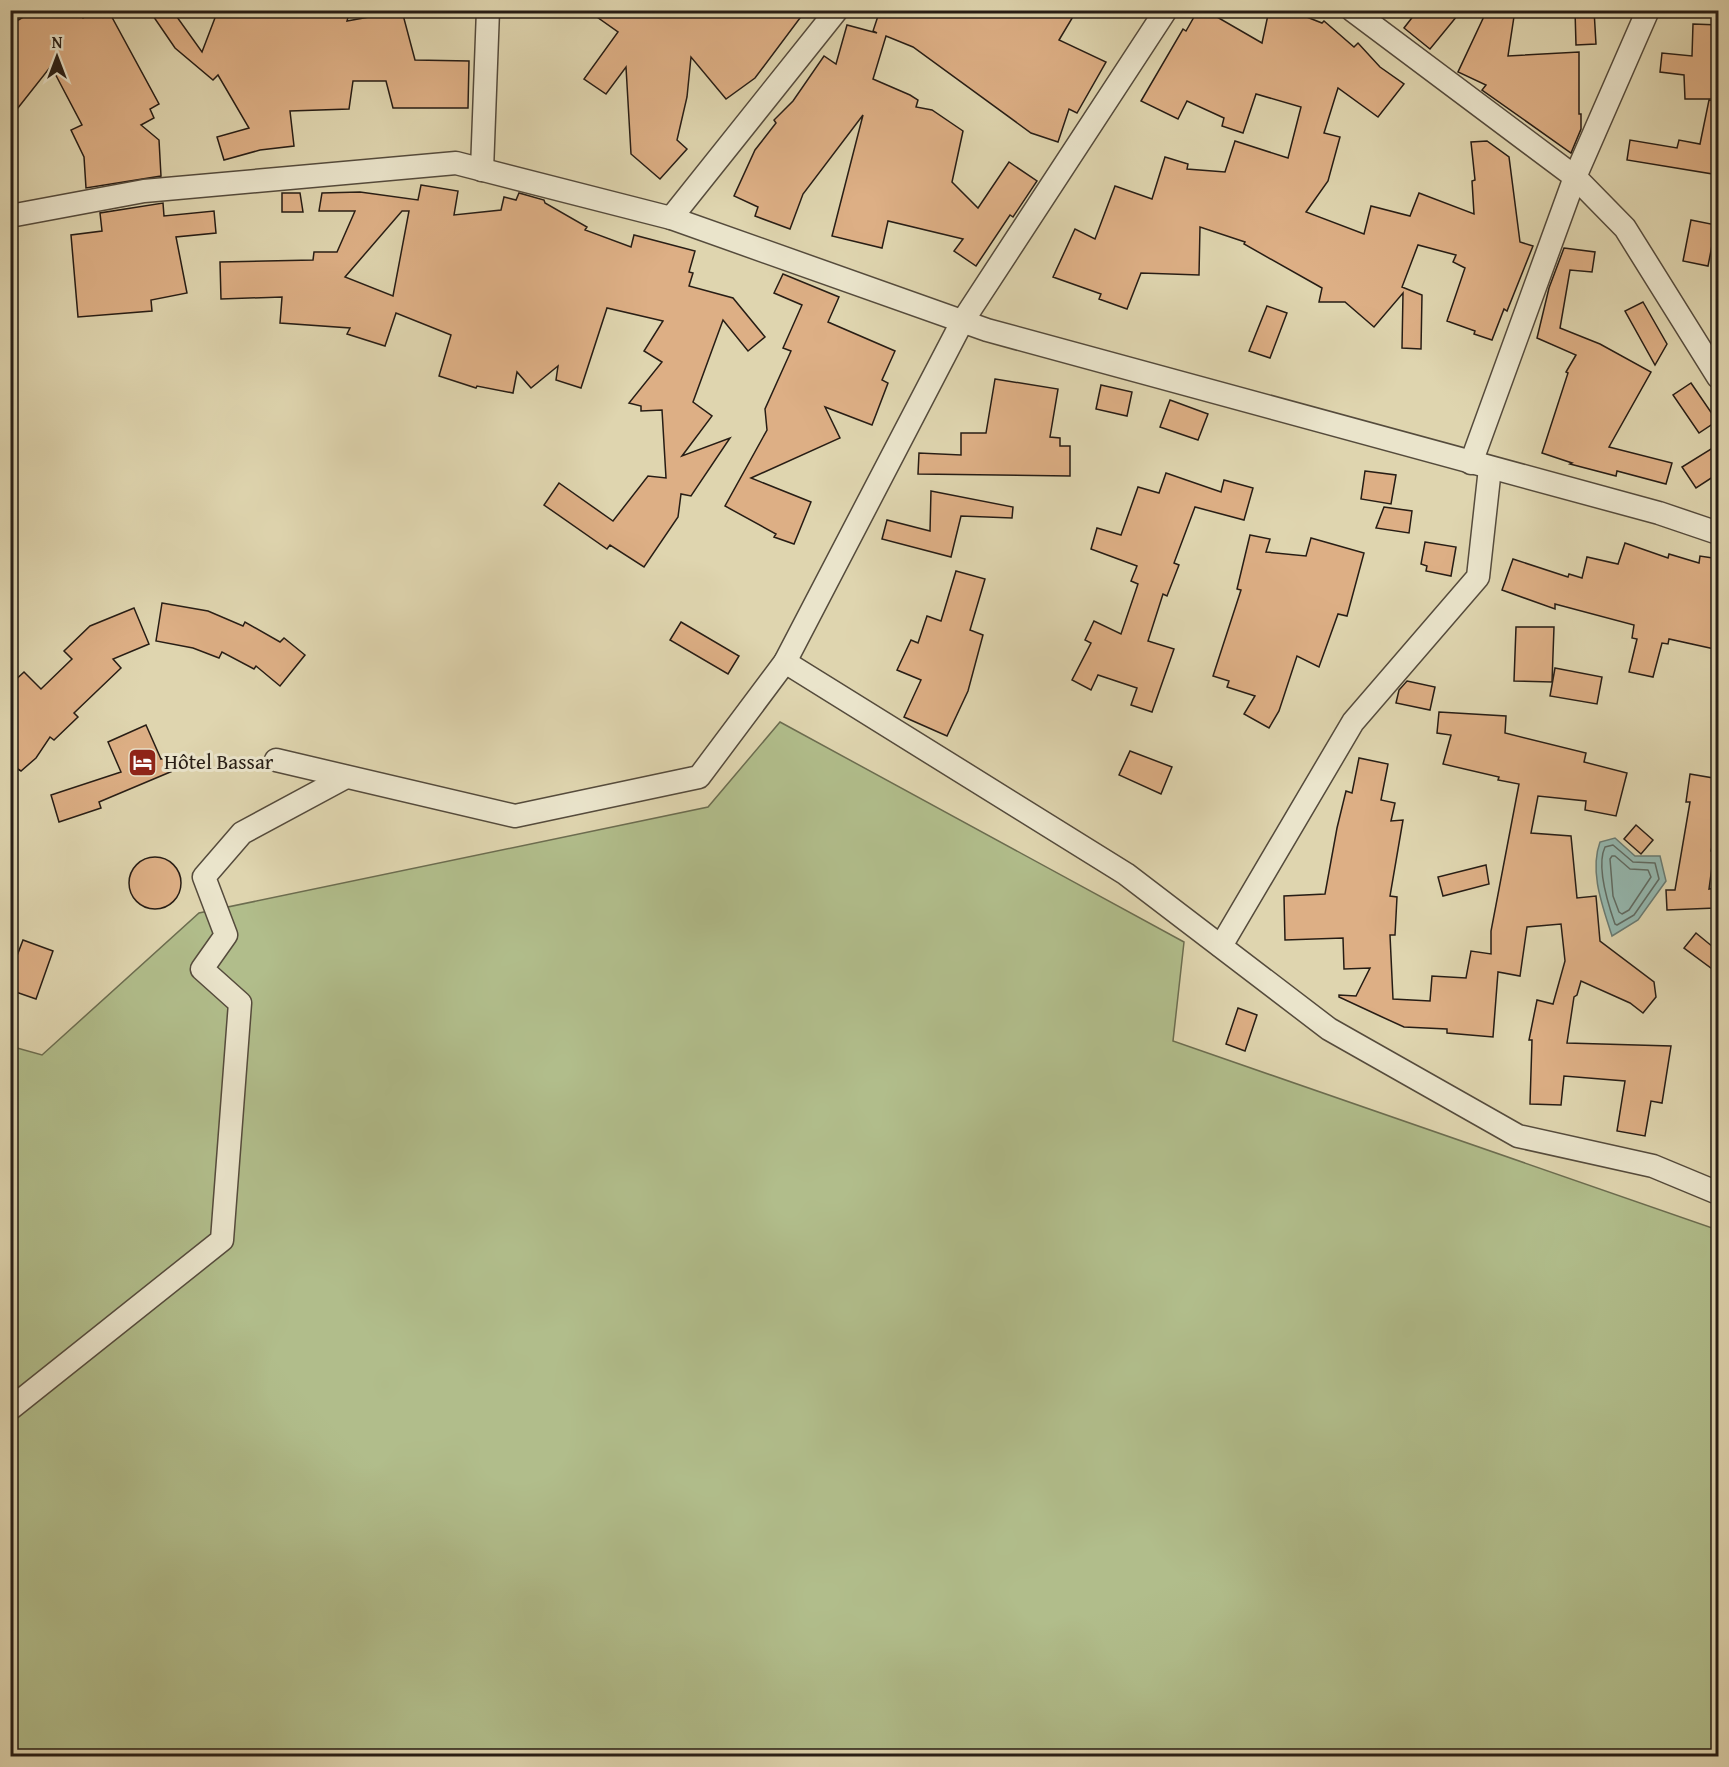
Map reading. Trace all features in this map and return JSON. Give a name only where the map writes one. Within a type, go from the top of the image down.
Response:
[{"type":"street","points":[[482,170],[488,10]]},
{"type":"street","points":[[671,218],[837,10]]},
{"type":"street","points":[[276,760],[516,816],[699,777],[785,662],[962,322],[1166,10]]},
{"type":"street","points":[[1352,10],[1575,177],[1625,228],[1719,377]]},
{"type":"street","points":[[1221,946],[1353,722],[1478,577],[1481,466],[1575,177],[1648,10]]},
{"type":"street","points":[[10,216],[144,191],[456,163],[671,218],[987,330],[1659,513],[1719,533]]},
{"type":"street","points":[[785,662],[1126,874],[1329,1029],[1518,1136],[1653,1166],[1719,1193]]},
{"type":"street","points":[[10,1409],[222,1240],[240,1003],[202,969],[226,935],[204,877],[242,833],[346,777]]},
{"type":"green space","points":[[780,722],[1184,942],[1173,1041],[1718,1230],[1718,1756],[11,1756],[10,1046],[42,1055],[199,913],[708,807]]},
{"type":"water","points":[[1615,838],[1635,856],[1660,856],[1666,881],[1638,920],[1612,936],[1598,889],[1596,865],[1600,842]]},
{"type":"building","points":[[35,10],[79,10],[83,18],[97,10],[108,10],[159,104],[150,109],[154,118],[141,125],[159,140],[161,176],[86,188],[84,157],[71,130],[82,125],[51,66],[10,118],[10,25]]},
{"type":"building","points":[[149,10],[172,10],[202,52],[218,10],[350,10],[347,21],[402,11],[415,60],[469,61],[468,108],[393,108],[386,81],[353,81],[349,109],[290,111],[294,146],[260,150],[224,160],[217,137],[249,128],[218,75],[213,80],[175,48]]},
{"type":"building","points":[[587,10],[806,10],[755,78],[726,99],[691,57],[687,97],[677,140],[687,149],[660,179],[631,154],[626,67],[606,94],[584,79],[618,32]]},
{"type":"building","points":[[880,10],[1077,10],[1059,40],[1106,62],[1077,113],[1069,109],[1058,142],[1031,133],[913,47],[886,36],[873,79],[910,95],[918,100],[916,107],[932,110],[963,131],[952,182],[978,208],[1009,162],[1037,181],[1013,217],[1010,215],[976,266],[954,251],[963,239],[888,221],[882,248],[832,236],[863,115],[803,194],[790,229],[755,216],[758,207],[734,196],[755,150],[776,123],[774,120],[793,101],[824,56],[836,64],[847,25],[877,33],[873,31]]},
{"type":"building","points":[[1198,10],[1205,10],[1262,43],[1269,10],[1289,10],[1322,23],[1324,21],[1354,47],[1358,43],[1380,67],[1404,84],[1378,117],[1338,88],[1324,133],[1340,137],[1328,181],[1306,212],[1364,234],[1371,206],[1410,216],[1419,193],[1474,214],[1472,181],[1475,180],[1471,142],[1487,141],[1509,157],[1520,242],[1533,246],[1507,311],[1504,309],[1492,340],[1447,321],[1465,268],[1453,262],[1456,255],[1418,245],[1402,287],[1422,295],[1421,349],[1402,348],[1403,293],[1374,327],[1345,302],[1319,302],[1322,288],[1244,244],[1245,242],[1200,227],[1199,275],[1141,273],[1127,309],[1099,299],[1101,294],[1053,277],[1075,229],[1095,239],[1115,186],[1152,199],[1165,157],[1188,164],[1187,169],[1225,172],[1235,141],[1288,158],[1301,107],[1256,94],[1243,133],[1222,126],[1224,118],[1187,101],[1178,119],[1141,101],[1183,29],[1186,31]]},
{"type":"building","points":[[1418,10],[1462,10],[1430,49],[1404,28]]},
{"type":"building","points":[[1487,10],[1515,10],[1508,56],[1579,52],[1581,129],[1571,153],[1482,90],[1486,85],[1458,72]]},
{"type":"building","points":[[1575,10],[1594,10],[1596,44],[1576,45]]},
{"type":"building","points":[[1693,24],[1719,25],[1719,99],[1685,99],[1684,75],[1660,72],[1662,53],[1692,56]]},
{"type":"building","points":[[1709,100],[1719,101],[1719,175],[1627,160],[1630,140],[1677,148],[1679,140],[1700,144]]},
{"type":"building","points":[[421,185],[458,191],[454,215],[501,210],[504,197],[516,200],[519,193],[544,200],[545,203],[587,227],[585,230],[631,247],[634,235],[695,251],[689,272],[693,273],[689,286],[733,298],[765,337],[748,351],[723,320],[693,402],[712,416],[682,456],[730,438],[691,496],[681,494],[678,517],[644,567],[610,545],[607,549],[544,505],[559,483],[613,521],[648,476],[666,478],[662,410],[641,411],[641,406],[629,403],[662,362],[644,351],[663,321],[607,308],[581,388],[556,380],[558,366],[531,388],[517,372],[513,393],[477,386],[476,388],[439,376],[451,335],[396,313],[385,346],[347,334],[350,328],[280,323],[282,297],[221,299],[220,262],[313,260],[314,252],[337,252],[355,211],[319,211],[322,193],[360,192],[418,200]],"holes":[[[402,211],[409,211],[393,296],[345,277]]]},
{"type":"building","points":[[282,193],[300,193],[303,212],[282,212]]},
{"type":"building","points":[[163,203],[164,216],[214,211],[216,233],[176,237],[187,293],[151,300],[152,311],[78,317],[71,235],[102,231],[100,213]]},
{"type":"building","points":[[1691,220],[1716,225],[1708,266],[1683,261]]},
{"type":"building","points":[[1564,248],[1595,252],[1592,272],[1570,270],[1560,328],[1600,344],[1651,372],[1609,447],[1672,463],[1666,484],[1617,471],[1616,476],[1570,464],[1572,463],[1542,453],[1568,373],[1566,372],[1576,355],[1537,338],[1549,288]]},
{"type":"building","points":[[783,274],[839,297],[828,322],[895,351],[882,380],[888,383],[872,425],[825,407],[840,438],[751,478],[811,502],[794,544],[774,537],[776,534],[725,506],[767,430],[765,409],[791,351],[783,348],[802,305],[774,293]]},
{"type":"building","points":[[1643,302],[1667,344],[1655,365],[1625,311]]},
{"type":"building","points":[[1267,306],[1287,313],[1270,358],[1249,351]]},
{"type":"building","points":[[995,379],[1058,389],[1050,437],[1060,438],[1060,446],[1070,446],[1070,476],[918,474],[919,453],[961,455],[961,433],[986,433]]},
{"type":"building","points":[[1691,383],[1717,421],[1699,433],[1673,395]]},
{"type":"building","points":[[1101,385],[1132,392],[1127,416],[1096,409]]},
{"type":"building","points":[[1170,400],[1208,414],[1198,440],[1160,427]]},
{"type":"building","points":[[1719,444],[1719,473],[1696,488],[1682,467]]},
{"type":"building","points":[[1365,471],[1396,475],[1391,504],[1361,499]]},
{"type":"building","points":[[1166,473],[1221,492],[1224,480],[1253,488],[1244,520],[1195,507],[1174,563],[1179,565],[1167,596],[1163,594],[1148,641],[1174,649],[1152,712],[1131,705],[1137,688],[1098,675],[1091,690],[1072,680],[1091,643],[1085,640],[1094,621],[1121,634],[1138,584],[1131,581],[1137,566],[1091,549],[1097,528],[1121,535],[1138,487],[1159,493]]},
{"type":"building","points":[[931,491],[1013,507],[1012,518],[961,516],[951,557],[882,539],[887,520],[930,531]]},
{"type":"building","points":[[1384,507],[1412,511],[1409,533],[1376,528]]},
{"type":"building","points":[[1250,535],[1270,539],[1266,552],[1306,556],[1311,538],[1364,553],[1347,616],[1338,614],[1319,667],[1297,656],[1279,711],[1269,728],[1244,714],[1255,696],[1227,687],[1229,681],[1213,676],[1241,590],[1237,589]]},
{"type":"building","points":[[1425,542],[1456,547],[1451,576],[1426,571],[1427,566],[1421,564]]},
{"type":"building","points":[[1625,543],[1668,558],[1669,554],[1699,563],[1700,556],[1719,559],[1719,650],[1669,639],[1668,644],[1662,643],[1653,677],[1629,672],[1637,639],[1632,638],[1634,625],[1555,604],[1555,609],[1502,590],[1513,559],[1568,577],[1569,574],[1582,578],[1587,557],[1618,564]]},
{"type":"building","points":[[956,571],[985,579],[970,630],[983,635],[968,691],[947,736],[904,717],[921,680],[897,670],[911,640],[918,643],[927,616],[941,621]]},
{"type":"building","points":[[162,603],[208,611],[243,626],[245,622],[280,642],[284,638],[305,655],[280,686],[256,666],[254,669],[222,652],[219,658],[193,648],[156,641]]},
{"type":"building","points":[[134,608],[149,644],[113,659],[121,668],[74,713],[78,717],[54,740],[50,737],[36,758],[21,771],[10,764],[10,685],[24,672],[41,689],[72,659],[64,651],[90,626]]},
{"type":"building","points":[[681,622],[739,656],[728,674],[670,640]]},
{"type":"building","points":[[1516,627],[1554,627],[1552,682],[1514,681]]},
{"type":"building","points":[[1555,668],[1602,677],[1597,704],[1550,696]]},
{"type":"building","points":[[1407,681],[1435,687],[1430,710],[1396,703],[1399,690]]},
{"type":"building","points":[[1439,712],[1506,716],[1505,733],[1586,753],[1584,762],[1627,773],[1616,816],[1585,810],[1586,801],[1538,796],[1531,833],[1571,836],[1577,898],[1596,896],[1600,941],[1654,982],[1656,997],[1643,1013],[1630,1003],[1581,981],[1577,995],[1574,997],[1567,1043],[1671,1046],[1662,1103],[1651,1101],[1645,1136],[1617,1131],[1625,1081],[1564,1076],[1561,1105],[1530,1104],[1532,1040],[1529,1040],[1537,1000],[1553,1004],[1565,961],[1561,924],[1527,927],[1520,976],[1498,972],[1493,1037],[1447,1033],[1447,1029],[1404,1027],[1339,997],[1339,995],[1356,996],[1370,968],[1344,969],[1343,938],[1285,940],[1284,896],[1325,894],[1346,791],[1352,793],[1359,758],[1388,764],[1381,800],[1395,803],[1391,821],[1403,820],[1390,896],[1397,897],[1395,935],[1390,935],[1393,999],[1430,1001],[1432,976],[1466,978],[1471,951],[1491,954],[1491,931],[1519,784],[1443,764],[1451,735],[1437,733]]},
{"type":"building","points":[[146,725],[161,759],[170,756],[175,770],[99,802],[101,808],[59,822],[51,795],[121,772],[108,742]]},
{"type":"building","points":[[1130,751],[1172,767],[1161,794],[1119,775]]},
{"type":"building","points":[[1690,774],[1719,779],[1719,817],[1711,851],[1714,852],[1709,889],[1715,888],[1715,908],[1667,910],[1666,890],[1675,890],[1690,802],[1686,802]]},
{"type":"building","points":[[1636,825],[1653,840],[1641,854],[1624,839]]},
{"type":"building","points":[[155,857],[169,861],[177,869],[181,883],[177,897],[169,905],[155,909],[141,905],[133,897],[129,883],[133,869],[141,861]]},
{"type":"building","points":[[1486,865],[1489,884],[1443,896],[1438,877]]},
{"type":"building","points":[[1696,933],[1719,952],[1719,974],[1684,948]]},
{"type":"building","points":[[23,940],[53,951],[36,999],[10,990],[10,974]]},
{"type":"building","points":[[1238,1008],[1257,1015],[1245,1051],[1226,1044]]},
{"type":"place","name":"Hôtel Bassar","points":[[143,762]]}]
